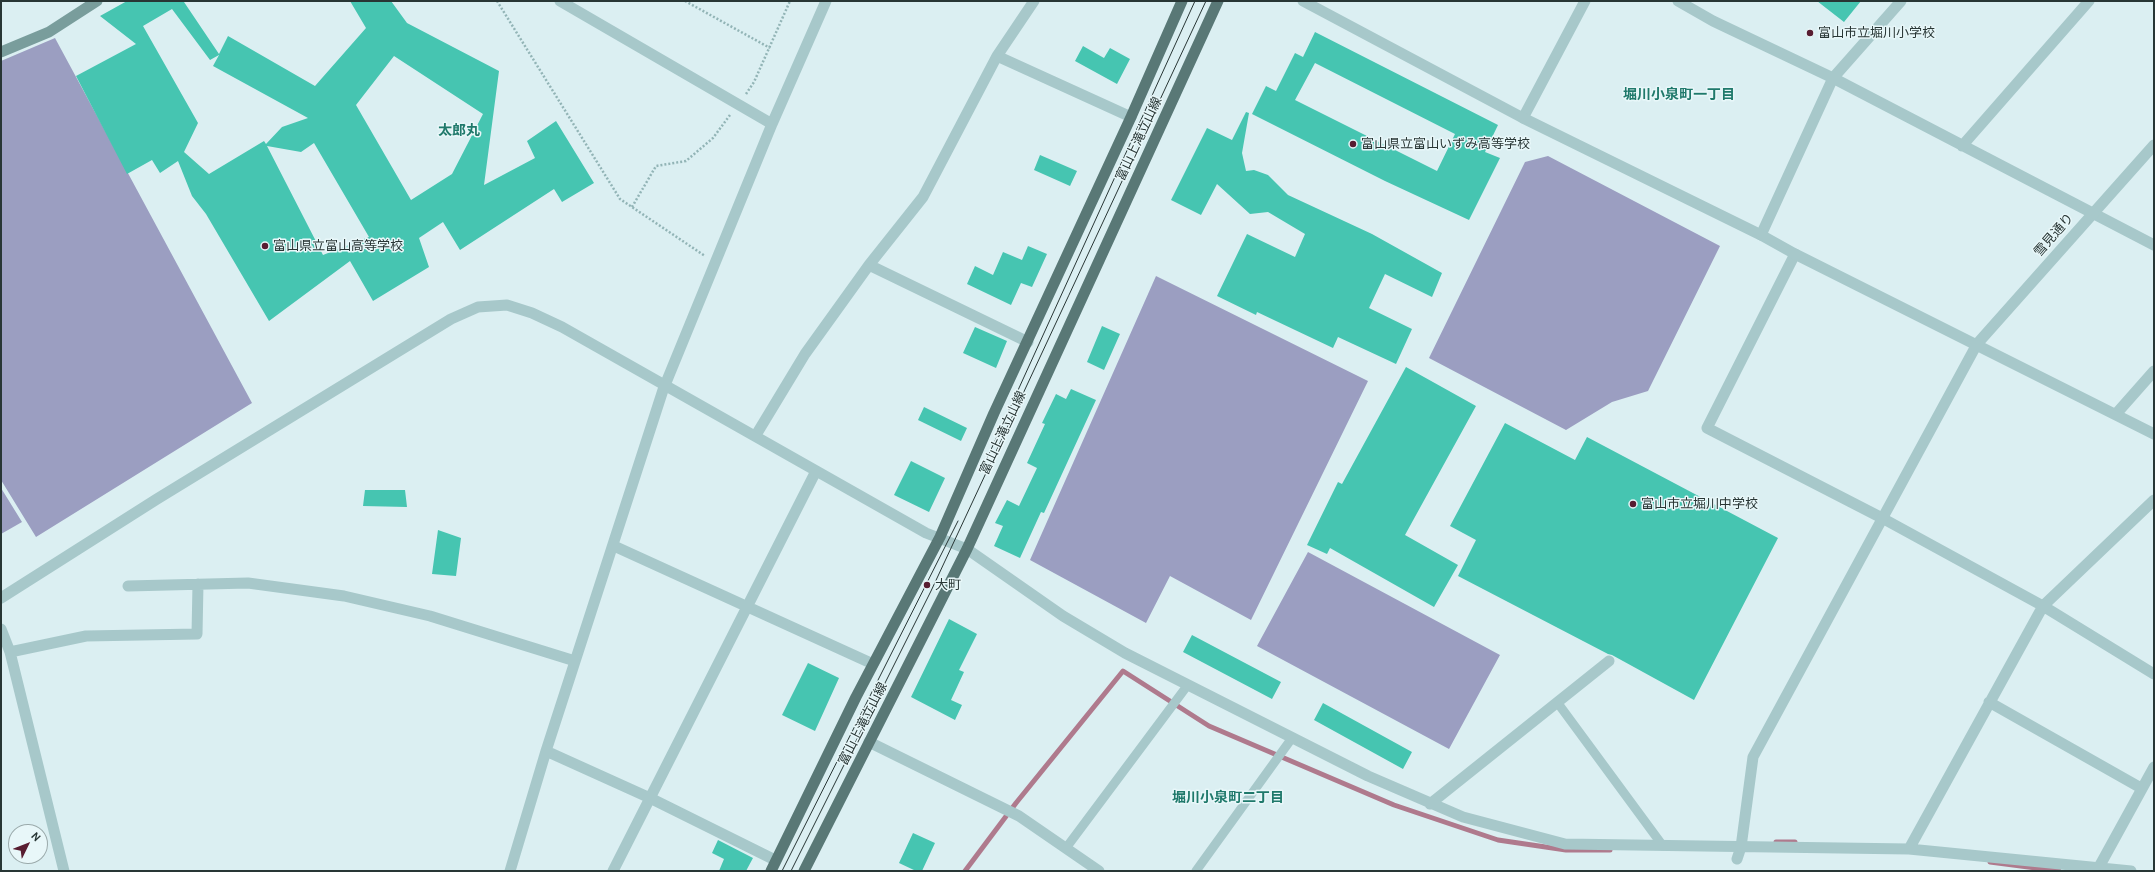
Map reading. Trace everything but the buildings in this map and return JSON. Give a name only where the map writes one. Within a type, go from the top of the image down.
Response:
[{"type":"main road","points":[[1,52],[48,32],[97,1]]},
{"type":"main road","name":"富山上滝立山線","points":[[771,871],[775,860],[873,664],[940,537],[994,413],[1028,342],[1073,239],[1131,117],[1182,1]]},
{"type":"main road","name":"富山上滝立山線","points":[[804,871],[967,549],[1218,1]]},
{"type":"street","points":[[560,1],[772,124]]},
{"type":"street","points":[[510,871],[546,751],[614,546],[665,384],[772,124],[826,1]]},
{"type":"street","points":[[756,435],[806,354],[869,265],[923,197],[997,56],[1034,1]]},
{"type":"street","points":[[1303,1],[1523,118],[1761,235],[1795,254],[2154,434]]},
{"type":"street","points":[[1523,118],[1585,1]]},
{"type":"street","points":[[1678,1],[1713,21],[1833,78],[2091,214],[2154,245]]},
{"type":"street","points":[[1761,235],[1833,78],[1901,1]]},
{"type":"street","points":[[1962,146],[2089,1]]},
{"type":"street","points":[[997,56],[1131,117]]},
{"type":"street","name":"雪見通り","points":[[1738,859],[1741,847],[1753,756],[1977,344],[2091,214],[2154,146]]},
{"type":"street","points":[[1795,254],[1707,428],[1882,518],[2043,606],[2154,674]]},
{"type":"street","points":[[869,265],[1028,342]]},
{"type":"street","points":[[1,598],[157,499],[451,319],[478,307],[507,306],[532,313],[562,327],[756,435],[816,471],[926,533],[940,537],[967,549],[1063,616],[1125,653],[1187,686],[1368,776],[1463,817],[1565,844],[1909,849],[2098,869],[2131,871]]},
{"type":"street","points":[[2116,414],[2154,371]]},
{"type":"street","points":[[613,871],[816,471]]},
{"type":"street","points":[[1909,849],[2043,606],[2154,500]]},
{"type":"street","points":[[614,546],[873,664]]},
{"type":"street","points":[[10,652],[86,636],[197,634],[198,584]]},
{"type":"street","points":[[128,586],[248,584],[344,596],[430,616],[575,661]]},
{"type":"street","points":[[1,629],[10,652],[64,871]]},
{"type":"street","points":[[1430,804],[1609,661]]},
{"type":"street","points":[[1989,702],[2141,788]]},
{"type":"street","points":[[869,742],[1019,816],[1099,871]]},
{"type":"street","points":[[546,751],[650,798],[775,860]]},
{"type":"street","points":[[2098,869],[2141,788],[2154,767]]},
{"type":"lane","points":[[1066,848],[1187,686]]},
{"type":"lane","points":[[1557,702],[1663,846]]},
{"type":"lane","points":[[1196,871],[1292,738]]},
{"type":"path","points":[[497,1],[620,199],[715,263]]},
{"type":"path","points":[[685,1],[770,48]]},
{"type":"path","points":[[632,207],[656,166],[686,161],[713,138],[754,82],[790,1]]},
{"type":"shaded area","points":[[55,38],[252,403],[36,537],[1,480],[1,61]]},
{"type":"shaded area","points":[[1548,156],[1720,246],[1648,391],[1612,402],[1566,430],[1429,358],[1525,162]]},
{"type":"shaded area","points":[[1156,276],[1368,381],[1251,620],[1170,576],[1146,623],[1030,560]]},
{"type":"shaded area","points":[[1,488],[22,522],[1,534]]},
{"type":"shaded area","points":[[1308,552],[1500,655],[1449,749],[1257,646]]},
{"type":"waterway","points":[[965,871],[1016,803],[1123,671],[1209,726],[1394,805],[1498,840],[1566,850],[1610,850]]},
{"type":"waterway","points":[[1776,842],[1795,842]]},
{"type":"waterway","points":[[1990,862],[2059,871]]},
{"type":"tram line","points":[[984,465],[1195,1]]},
{"type":"tram line","points":[[791,871],[931,591],[1206,1]]},
{"type":"tram line","points":[[782,871],[958,521]]},
{"type":"place","name":"富山市立堀川小学校","points":[[1810,33]]},
{"type":"place","name":"富山県立富山いずみ高等学校","points":[[1353,144]]},
{"type":"place","name":"富山県立富山高等学校","points":[[265,246]]},
{"type":"place","name":"富山市立堀川中学校","points":[[1633,504]]},
{"type":"place","name":"大町","points":[[927,585]]},
{"type":"district","name":"堀川小泉町一丁目","points":[[1679,95]]},
{"type":"district","name":"太郎丸","points":[[459,131]]},
{"type":"district","name":"堀川小泉町二丁目","points":[[1228,798]]}]
